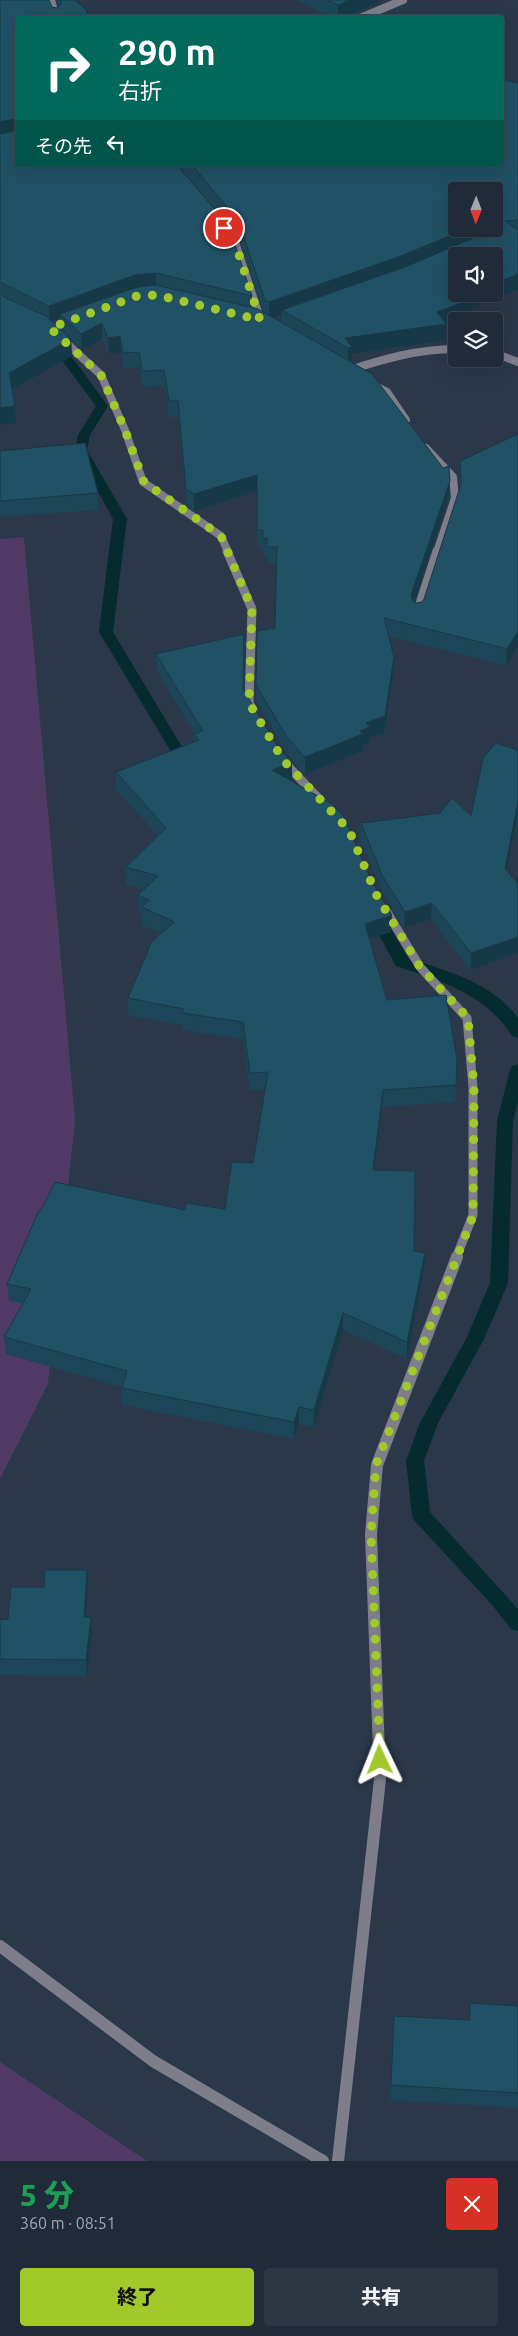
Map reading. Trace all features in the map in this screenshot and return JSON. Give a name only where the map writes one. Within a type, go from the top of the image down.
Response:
[{"type":"street","points":[[51,0],[55,15]]},
{"type":"street","points":[[367,15],[403,0]]},
{"type":"street","points":[[222,226],[234,239],[260,320]]},
{"type":"street","points":[[250,318],[260,320],[268,325]]},
{"type":"street","points":[[50,328],[101,375],[125,430],[144,482],[221,536],[252,609],[249,703],[259,719]]},
{"type":"street","points":[[339,366],[351,373],[393,355],[436,348],[448,349]]},
{"type":"street","points":[[503,356],[518,362]]},
{"type":"street","points":[[363,380],[387,392],[414,432]]},
{"type":"street","points":[[417,613],[455,498],[453,477],[419,440]]},
{"type":"street","points":[[278,752],[283,760],[329,809]]},
{"type":"street","points":[[338,2161],[380,1779],[371,1534],[376,1465],[473,1216],[474,1087],[468,1018],[420,967],[377,896]]},
{"type":"street","points":[[0,1946],[153,2061],[323,2161]]},
{"type":"shaded area","points":[[24,537],[75,1120],[48,1384],[0,1479],[0,539]]},
{"type":"shaded area","points":[[0,2062],[147,2161],[0,2161]]},
{"type":"building","points":[[0,0],[49,0],[52,7],[57,8],[61,4],[60,0],[75,0],[87,11],[87,15],[15,15],[15,119],[0,122]]},
{"type":"building","points":[[327,0],[351,0],[338,5]]},
{"type":"building","points":[[504,80],[518,83],[518,220],[505,221],[518,230],[518,274],[503,280],[503,247],[452,247],[473,238],[503,237],[503,182],[448,182],[448,236],[401,256],[269,302],[265,300],[238,220],[194,167],[504,167]]},
{"type":"building","points":[[15,131],[15,167],[179,167],[229,226],[252,296],[156,273],[135,275],[49,306],[0,282],[0,134]]},
{"type":"building","points":[[448,249],[448,302],[464,302],[437,312],[446,324],[345,338],[352,347],[348,348],[282,310],[405,267]]},
{"type":"building","points":[[156,285],[258,309],[372,374],[443,468],[449,466],[450,481],[411,595],[416,603],[422,602],[424,599],[461,484],[460,461],[518,434],[518,631],[507,649],[384,618],[394,657],[385,716],[366,723],[370,727],[360,731],[363,734],[305,757],[288,739],[256,685],[257,631],[275,628],[277,547],[267,547],[267,538],[263,538],[263,530],[257,530],[257,475],[194,494],[186,489],[178,401],[169,401],[164,370],[142,371],[139,352],[123,353],[120,336],[108,338],[102,323],[81,334],[60,314],[138,287]]},
{"type":"building","points":[[0,294],[46,316],[71,339],[9,373],[15,406],[0,408]]},
{"type":"building","points":[[85,443],[98,493],[0,501],[0,451]]},
{"type":"building","points":[[244,634],[243,689],[278,747],[292,762],[272,770],[332,804],[344,817],[372,882],[392,915],[365,924],[387,1000],[446,995],[457,1059],[456,1085],[383,1090],[373,1170],[415,1171],[414,1251],[425,1253],[407,1342],[343,1313],[314,1410],[299,1407],[294,1422],[122,1388],[127,1371],[4,1337],[31,1289],[7,1284],[39,1210],[41,1210],[55,1182],[185,1210],[186,1203],[225,1209],[232,1162],[253,1163],[268,1072],[250,1073],[243,1022],[182,1013],[184,1009],[128,998],[152,941],[174,922],[142,907],[149,900],[138,895],[158,876],[126,867],[166,828],[116,772],[199,740],[194,734],[203,731],[156,654]]},
{"type":"building","points":[[496,743],[518,750],[518,802],[505,868],[518,884],[518,937],[471,953],[432,903],[405,912],[383,877],[360,821],[363,823],[440,813],[452,798],[471,816],[483,758]]},
{"type":"building","points":[[45,1570],[87,1570],[84,1617],[91,1617],[86,1660],[0,1659],[0,1620],[8,1619],[11,1587],[44,1587]]},
{"type":"building","points":[[470,2003],[518,2006],[518,2093],[391,2085],[394,2016],[470,2020]]},
{"type":"waterway","points":[[52,343],[59,348],[102,406],[84,435],[81,450],[120,519],[106,632],[187,767]]},
{"type":"waterway","points":[[376,915],[402,962],[451,979],[483,995],[497,1005],[518,1032]]},
{"type":"waterway","points":[[518,1070],[505,1121],[499,1283],[476,1337],[429,1423],[415,1461],[421,1515],[500,1600],[518,1623]]},
{"type":"route","points":[[224,228],[234,239],[260,320],[157,295],[137,296],[50,328],[101,375],[125,430],[144,482],[221,536],[252,609],[249,703],[283,760],[349,830],[377,896],[420,967],[468,1018],[474,1087],[473,1216],[376,1465],[371,1534],[380,1760]]}]
